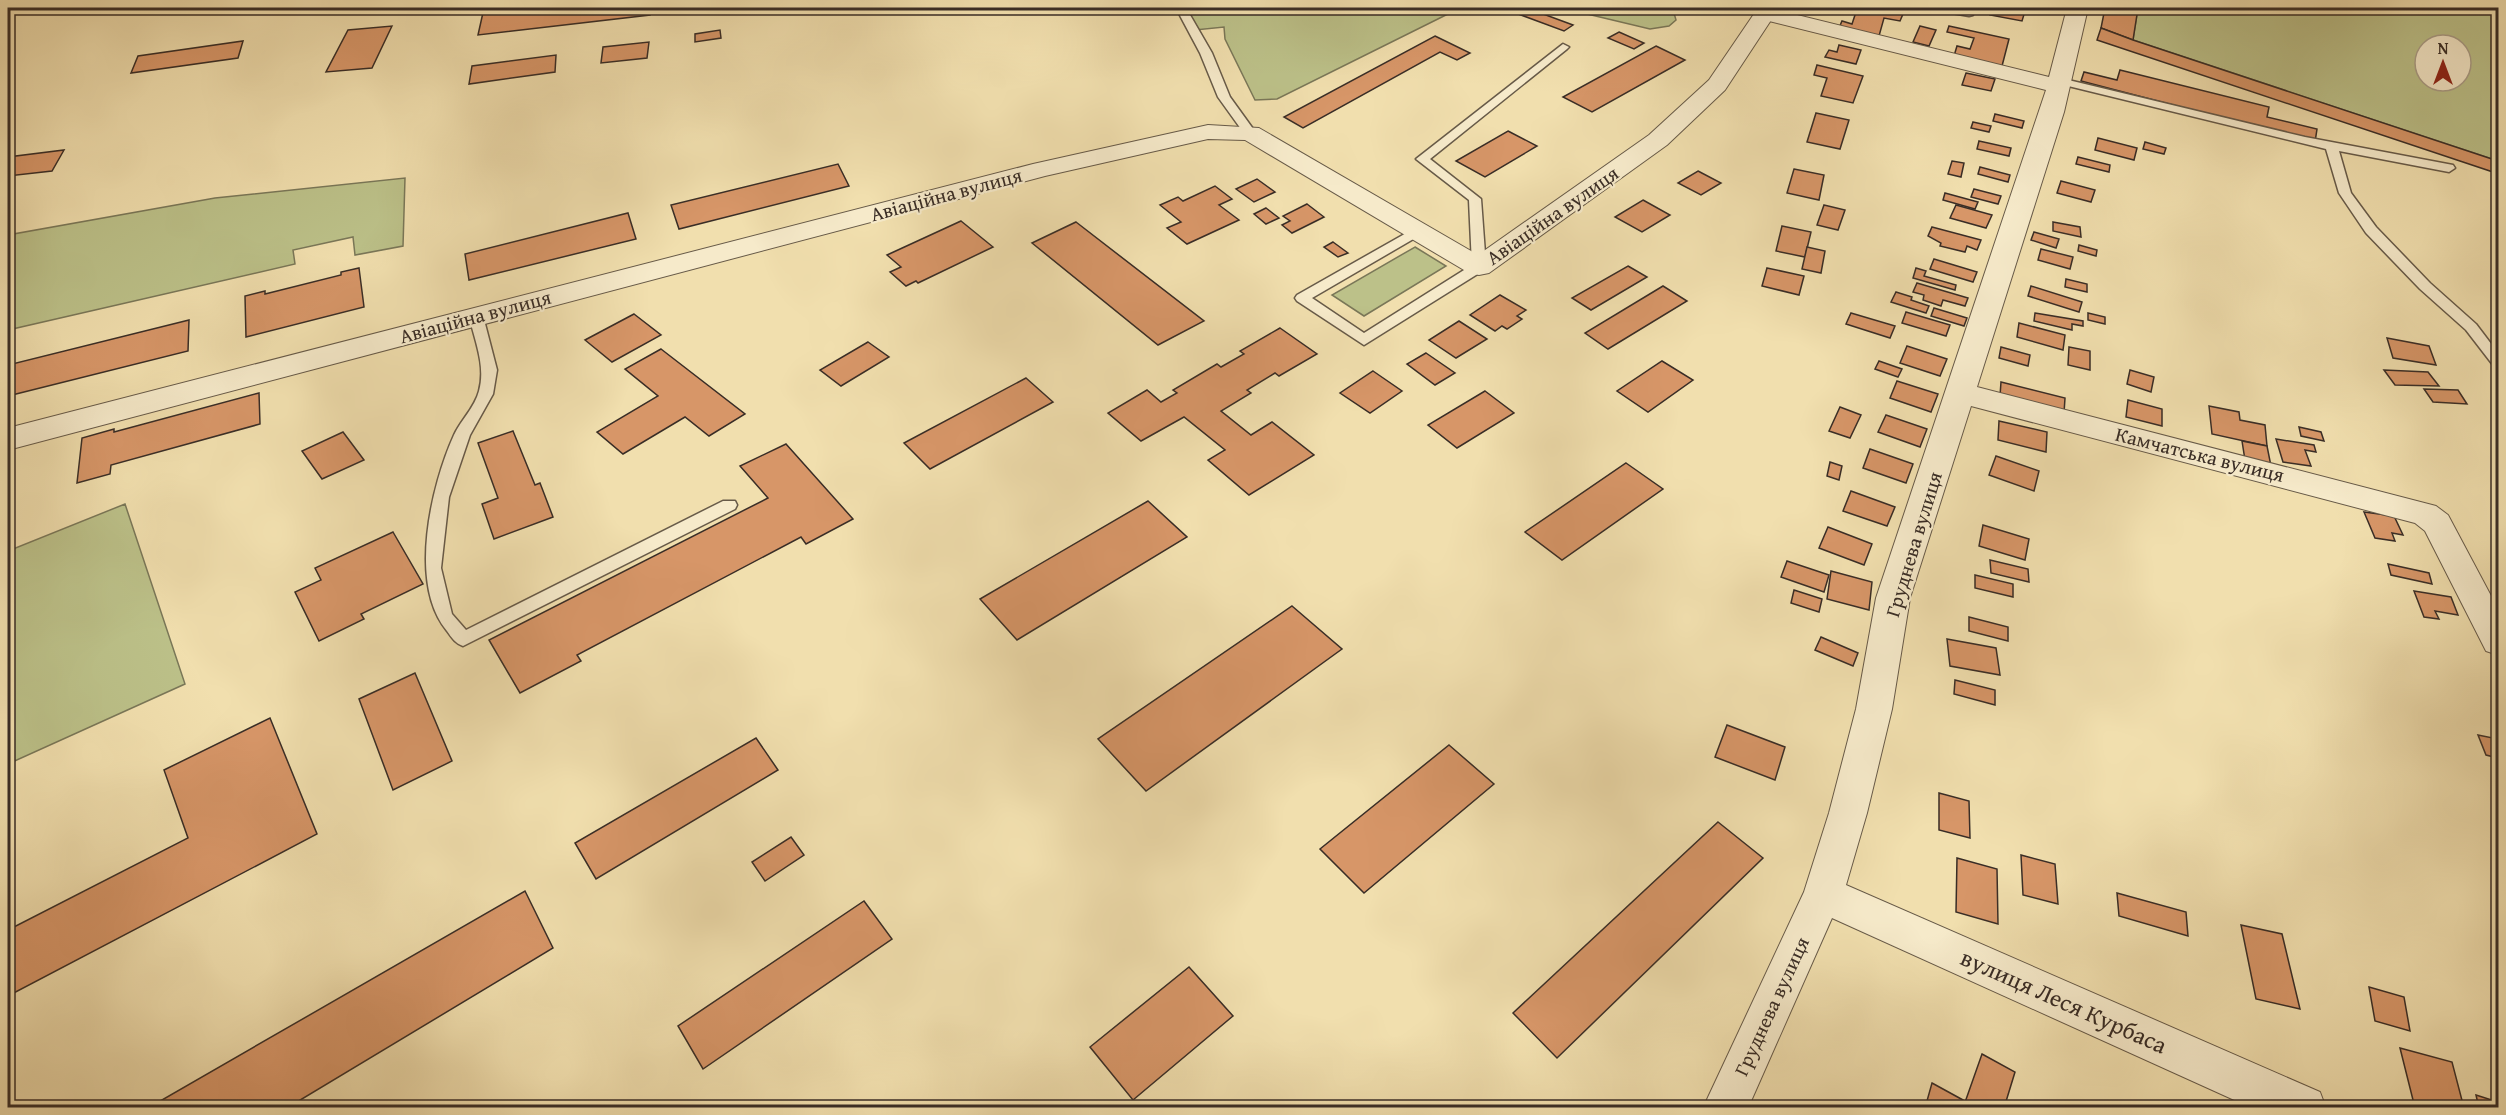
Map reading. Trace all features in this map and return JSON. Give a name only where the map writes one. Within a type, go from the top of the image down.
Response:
[{"type":"street","name":"Груднева вулиця","points":[[1725,1107],[1822,894],[1848,813],[1874,709],[1893,598],[2060,83],[2078,8]]},
{"type":"street","name":"Авіаційна вулиця","points":[[8,439],[1042,169],[1208,132],[1250,133],[1479,267],[1658,140],[1717,85],[1767,10]]},
{"type":"street","points":[[1767,10],[2060,83]]},
{"type":"street","name":"Камчатська вулиця","points":[[1961,393],[2425,514],[2437,523],[2499,641]]},
{"type":"street","name":"вулиця Леся Курбаса","points":[[1822,894],[2304,1107]]},
{"type":"lane","points":[[1181,8],[1206,53],[1224,97],[1250,133]]},
{"type":"lane","points":[[1940,8],[1969,14],[1971,8]]},
{"type":"lane","points":[[1417,231],[1302,298],[1364,340],[1479,267],[1475,199],[1422,159],[1563,47]]},
{"type":"lane","points":[[2060,83],[2331,146],[2450,168]]},
{"type":"lane","points":[[2331,146],[2345,193],[2371,230],[2425,286],[2471,327],[2499,362]]},
{"type":"lane","points":[[476,316],[490,370],[486,394],[462,435],[441,496],[433,568],[444,616],[463,639],[729,505]]},
{"type":"green space","points":[[1181,8],[1460,8],[1277,99],[1255,100],[1225,39],[1224,27],[1195,30]]},
{"type":"green space","points":[[1562,8],[1637,8],[1649,11],[1655,8],[1674,13],[1676,20],[1669,26],[1650,29]]},
{"type":"green space","points":[[2138,8],[2498,8],[2498,161],[2133,40]]},
{"type":"green space","points":[[405,178],[403,246],[355,255],[353,237],[293,250],[295,264],[8,330],[8,235],[215,198]]},
{"type":"green space","points":[[1415,247],[1446,266],[1364,316],[1332,295]]},
{"type":"green space","points":[[125,504],[185,684],[8,764],[8,551]]},
{"type":"building","points":[[484,8],[650,8],[650,15],[478,35]]},
{"type":"building","points":[[1502,8],[1527,8],[1573,25],[1564,31]]},
{"type":"building","points":[[1838,8],[1870,8],[1903,14],[1900,21],[1884,18],[1879,36],[1839,28],[1842,21],[1852,24],[1856,12]]},
{"type":"building","points":[[1992,8],[2026,8],[2022,21],[1990,15]]},
{"type":"building","points":[[2105,8],[2138,8],[2133,40],[2101,28]]},
{"type":"building","points":[[392,26],[372,68],[326,72],[348,30]]},
{"type":"building","points":[[1920,26],[1936,30],[1929,46],[1913,42]]},
{"type":"building","points":[[1949,26],[2009,39],[2002,66],[1954,56],[1957,46],[1970,49],[1974,38],[1947,32]]},
{"type":"building","points":[[2101,28],[2498,161],[2493,172],[2097,40]]},
{"type":"building","points":[[720,30],[721,38],[695,42],[695,34]]},
{"type":"building","points":[[1619,32],[1644,43],[1634,49],[1608,38]]},
{"type":"building","points":[[1435,36],[1470,53],[1457,60],[1440,52],[1303,128],[1284,117]]},
{"type":"building","points":[[243,41],[238,58],[131,73],[138,56]]},
{"type":"building","points":[[649,42],[647,58],[601,63],[603,47]]},
{"type":"building","points":[[1839,45],[1861,50],[1856,64],[1825,57],[1829,50],[1837,52]]},
{"type":"building","points":[[1656,46],[1685,60],[1592,112],[1563,97]]},
{"type":"building","points":[[556,55],[555,72],[469,84],[472,66]]},
{"type":"building","points":[[1817,65],[1863,76],[1853,103],[1821,96],[1827,78],[1814,75]]},
{"type":"building","points":[[2120,70],[2269,107],[2267,117],[2317,129],[2315,142],[2081,81],[2084,72],[2117,80]]},
{"type":"building","points":[[1966,73],[1995,79],[1991,91],[1962,85]]},
{"type":"building","points":[[1816,113],[1849,120],[1840,149],[1807,142]]},
{"type":"building","points":[[1995,114],[2024,121],[2022,128],[1993,121]]},
{"type":"building","points":[[1973,122],[1991,126],[1989,132],[1971,128]]},
{"type":"building","points":[[1508,131],[1537,146],[1485,177],[1456,161]]},
{"type":"building","points":[[2098,138],[2137,148],[2134,160],[2095,150]]},
{"type":"building","points":[[1979,141],[2011,148],[2009,156],[1977,149]]},
{"type":"building","points":[[2145,142],[2166,148],[2164,154],[2143,149]]},
{"type":"building","points":[[64,150],[52,171],[8,176],[8,157]]},
{"type":"building","points":[[2078,157],[2110,165],[2109,172],[2076,164]]},
{"type":"building","points":[[1952,161],[1964,163],[1961,177],[1948,174]]},
{"type":"building","points":[[838,164],[849,186],[679,229],[671,205]]},
{"type":"building","points":[[1980,167],[2010,175],[2008,182],[1978,174]]},
{"type":"building","points":[[1794,169],[1824,175],[1819,200],[1787,193]]},
{"type":"building","points":[[1698,171],[1721,183],[1701,195],[1678,183]]},
{"type":"building","points":[[1257,179],[1275,192],[1254,202],[1236,189]]},
{"type":"building","points":[[2061,181],[2095,190],[2091,202],[2057,193]]},
{"type":"building","points":[[1215,186],[1232,199],[1219,205],[1239,220],[1187,244],[1167,228],[1181,222],[1160,205],[1178,197],[1183,201]]},
{"type":"building","points":[[1974,189],[2001,196],[1998,204],[1971,197]]},
{"type":"building","points":[[1945,193],[1978,202],[1975,209],[1943,200]]},
{"type":"building","points":[[1643,200],[1670,215],[1642,232],[1615,217]]},
{"type":"building","points":[[1307,204],[1324,217],[1292,233],[1282,225],[1290,221],[1283,216]]},
{"type":"building","points":[[1824,205],[1845,210],[1838,230],[1817,225]]},
{"type":"building","points":[[1956,205],[1992,215],[1986,228],[1950,218]]},
{"type":"building","points":[[1266,208],[1279,218],[1266,224],[1254,214]]},
{"type":"building","points":[[628,213],[636,239],[469,280],[465,254]]},
{"type":"building","points":[[961,221],[993,247],[918,283],[916,281],[906,286],[890,272],[901,267],[887,255]]},
{"type":"building","points":[[1076,222],[1204,321],[1158,345],[1032,243]]},
{"type":"building","points":[[2053,222],[2080,227],[2081,237],[2053,231]]},
{"type":"building","points":[[1782,226],[1811,232],[1805,257],[1776,251]]},
{"type":"building","points":[[1932,227],[1981,240],[1977,250],[1967,246],[1965,252],[1940,246],[1941,243],[1928,236]]},
{"type":"building","points":[[2034,232],[2059,239],[2056,248],[2031,240]]},
{"type":"building","points":[[1333,242],[1348,253],[1338,257],[1324,247]]},
{"type":"building","points":[[2079,245],[2097,250],[2096,256],[2078,251]]},
{"type":"building","points":[[1807,247],[1825,251],[1821,273],[1802,269]]},
{"type":"building","points":[[2041,249],[2073,257],[2070,269],[2038,260]]},
{"type":"building","points":[[1934,259],[1977,272],[1973,282],[1930,269]]},
{"type":"building","points":[[1628,266],[1647,277],[1591,310],[1572,298]]},
{"type":"building","points":[[359,268],[364,307],[246,337],[245,296],[265,291],[265,294],[341,275],[341,272]]},
{"type":"building","points":[[1767,268],[1804,276],[1799,295],[1762,286]]},
{"type":"building","points":[[1916,268],[1926,271],[1924,276],[1956,285],[1955,290],[1913,278]]},
{"type":"building","points":[[2066,279],[2087,284],[2087,292],[2065,287]]},
{"type":"building","points":[[1917,283],[1968,298],[1965,306],[1943,300],[1941,306],[1923,300],[1924,295],[1913,292]]},
{"type":"building","points":[[1663,286],[1687,301],[1608,349],[1585,333]]},
{"type":"building","points":[[2031,286],[2082,302],[2079,312],[2028,296]]},
{"type":"building","points":[[1896,292],[1929,306],[1926,313],[1891,302]]},
{"type":"building","points":[[1500,295],[1526,310],[1517,316],[1522,319],[1507,329],[1502,326],[1495,331],[1470,315]]},
{"type":"building","points":[[1934,308],[1967,318],[1964,326],[1931,316]]},
{"type":"building","points":[[1906,312],[1950,325],[1946,336],[1902,323]]},
{"type":"building","points":[[1851,313],[1895,326],[1890,338],[1846,324]]},
{"type":"building","points":[[2035,313],[2083,321],[2083,326],[2072,324],[2072,330],[2034,321]]},
{"type":"building","points":[[2088,313],[2105,317],[2105,324],[2088,320]]},
{"type":"building","points":[[634,314],[661,335],[612,362],[585,340]]},
{"type":"building","points":[[189,320],[188,351],[8,396],[8,365]]},
{"type":"building","points":[[1459,321],[1487,339],[1456,358],[1429,340]]},
{"type":"building","points":[[2019,323],[2065,335],[2063,350],[2017,337]]},
{"type":"building","points":[[1280,328],[1317,354],[1279,376],[1275,373],[1247,390],[1251,393],[1221,411],[1251,435],[1272,422],[1314,455],[1249,495],[1208,460],[1225,450],[1184,417],[1141,441],[1108,413],[1147,390],[1161,402],[1177,393],[1173,390],[1217,364],[1221,367],[1244,354],[1240,351]]},
{"type":"building","points":[[2387,338],[2429,346],[2436,365],[2393,358]]},
{"type":"building","points":[[868,342],[889,357],[841,386],[820,370]]},
{"type":"building","points":[[1907,346],[1947,359],[1940,376],[1900,363]]},
{"type":"building","points":[[2001,347],[2030,355],[2028,366],[1999,358]]},
{"type":"building","points":[[2069,347],[2090,351],[2090,370],[2068,365]]},
{"type":"building","points":[[661,349],[745,414],[709,436],[685,417],[623,454],[597,432],[658,396],[625,369]]},
{"type":"building","points":[[1426,353],[1455,373],[1435,385],[1407,364]]},
{"type":"building","points":[[1662,361],[1693,380],[1648,412],[1617,391]]},
{"type":"building","points":[[1879,361],[1902,369],[1898,377],[1875,369]]},
{"type":"building","points":[[2130,370],[2154,377],[2151,392],[2127,384]]},
{"type":"building","points":[[2384,370],[2428,372],[2439,386],[2395,385]]},
{"type":"building","points":[[1373,371],[1402,391],[1370,413],[1340,393]]},
{"type":"building","points":[[1026,378],[1053,402],[930,469],[904,443]]},
{"type":"building","points":[[1897,381],[1938,394],[1931,412],[1890,398]]},
{"type":"building","points":[[2001,382],[2065,398],[2064,413],[2000,396]]},
{"type":"building","points":[[2424,389],[2458,390],[2467,404],[2433,402]]},
{"type":"building","points":[[1485,391],[1514,413],[1457,448],[1428,425]]},
{"type":"building","points":[[259,393],[260,424],[111,465],[110,474],[77,483],[82,438],[114,429],[114,432]]},
{"type":"building","points":[[2128,400],[2162,409],[2162,426],[2126,417]]},
{"type":"building","points":[[2209,406],[2239,412],[2240,420],[2265,425],[2267,446],[2212,434]]},
{"type":"building","points":[[1840,407],[1861,415],[1850,438],[1829,431]]},
{"type":"building","points":[[1886,415],[1927,429],[1920,447],[1878,432]]},
{"type":"building","points":[[1999,421],[2047,432],[2046,452],[1998,440]]},
{"type":"building","points":[[2299,427],[2321,432],[2324,441],[2301,436]]},
{"type":"building","points":[[513,431],[535,485],[540,483],[553,517],[494,539],[482,504],[498,498],[478,443]]},
{"type":"building","points":[[343,432],[364,460],[322,479],[302,451]]},
{"type":"building","points":[[2276,439],[2314,445],[2316,452],[2305,450],[2311,466],[2283,462]]},
{"type":"building","points":[[2242,441],[2267,446],[2271,466],[2245,460]]},
{"type":"building","points":[[786,444],[853,519],[806,544],[801,537],[577,655],[581,661],[520,693],[489,640],[768,498],[740,466]]},
{"type":"building","points":[[1870,449],[1913,464],[1906,483],[1863,468]]},
{"type":"building","points":[[1996,456],[2039,471],[2034,491],[1989,475]]},
{"type":"building","points":[[1830,462],[1842,466],[1839,480],[1827,476]]},
{"type":"building","points":[[1626,463],[1663,489],[1562,560],[1525,532]]},
{"type":"building","points":[[1851,491],[1895,507],[1887,526],[1843,511]]},
{"type":"building","points":[[1148,501],[1187,537],[1017,640],[980,599]]},
{"type":"building","points":[[2364,512],[2394,516],[2403,535],[2392,533],[2395,541],[2375,538]]},
{"type":"building","points":[[1983,525],[2029,539],[2025,560],[1979,546]]},
{"type":"building","points":[[1828,527],[1872,544],[1864,565],[1819,548]]},
{"type":"building","points":[[393,532],[423,584],[361,614],[364,619],[319,641],[295,592],[321,580],[315,568]]},
{"type":"building","points":[[1990,560],[2028,569],[2029,582],[1991,573]]},
{"type":"building","points":[[1787,561],[1829,575],[1824,592],[1781,577]]},
{"type":"building","points":[[2388,564],[2429,573],[2432,584],[2391,575]]},
{"type":"building","points":[[1831,571],[1872,582],[1869,610],[1827,599]]},
{"type":"building","points":[[1975,575],[2013,584],[2013,597],[1975,588]]},
{"type":"building","points":[[1794,590],[1822,599],[1819,612],[1791,603]]},
{"type":"building","points":[[2414,591],[2451,597],[2458,615],[2435,611],[2439,619],[2424,617]]},
{"type":"building","points":[[1292,606],[1342,649],[1146,791],[1098,739]]},
{"type":"building","points":[[1969,617],[2008,627],[2008,641],[1969,631]]},
{"type":"building","points":[[1821,637],[1858,653],[1853,666],[1815,650]]},
{"type":"building","points":[[1947,639],[1996,648],[2000,675],[1950,666]]},
{"type":"building","points":[[415,673],[452,761],[393,790],[359,699]]},
{"type":"building","points":[[1955,680],[1995,690],[1995,705],[1954,694]]},
{"type":"building","points":[[270,718],[317,834],[8,996],[8,930],[188,838],[164,770]]},
{"type":"building","points":[[1727,725],[1785,747],[1775,780],[1715,757]]},
{"type":"building","points":[[2478,735],[2498,739],[2498,758],[2486,755]]},
{"type":"building","points":[[756,738],[778,770],[596,879],[575,843]]},
{"type":"building","points":[[1449,745],[1494,784],[1364,893],[1320,849]]},
{"type":"building","points":[[1939,793],[1969,801],[1970,838],[1939,830]]},
{"type":"building","points":[[1718,822],[1763,858],[1557,1058],[1513,1013]]},
{"type":"building","points":[[791,837],[804,855],[765,881],[752,862]]},
{"type":"building","points":[[2021,855],[2055,864],[2058,904],[2023,895]]},
{"type":"building","points":[[1957,858],[1997,869],[1998,924],[1956,912]]},
{"type":"building","points":[[525,891],[553,948],[287,1108],[148,1108]]},
{"type":"building","points":[[2117,893],[2186,912],[2188,936],[2119,916]]},
{"type":"building","points":[[864,901],[892,939],[703,1069],[678,1026]]},
{"type":"building","points":[[2241,925],[2282,934],[2300,1009],[2256,999]]},
{"type":"building","points":[[1189,967],[1233,1016],[1133,1100],[1090,1047]]},
{"type":"building","points":[[2369,987],[2404,997],[2410,1031],[2375,1021]]},
{"type":"building","points":[[2400,1048],[2452,1062],[2464,1108],[2415,1108]]},
{"type":"building","points":[[1982,1054],[2015,1072],[2004,1108],[1963,1108]]},
{"type":"building","points":[[1932,1083],[1963,1100],[1961,1108],[1925,1108]]},
{"type":"building","points":[[2476,1095],[2498,1102],[2498,1108],[2479,1108]]}]
